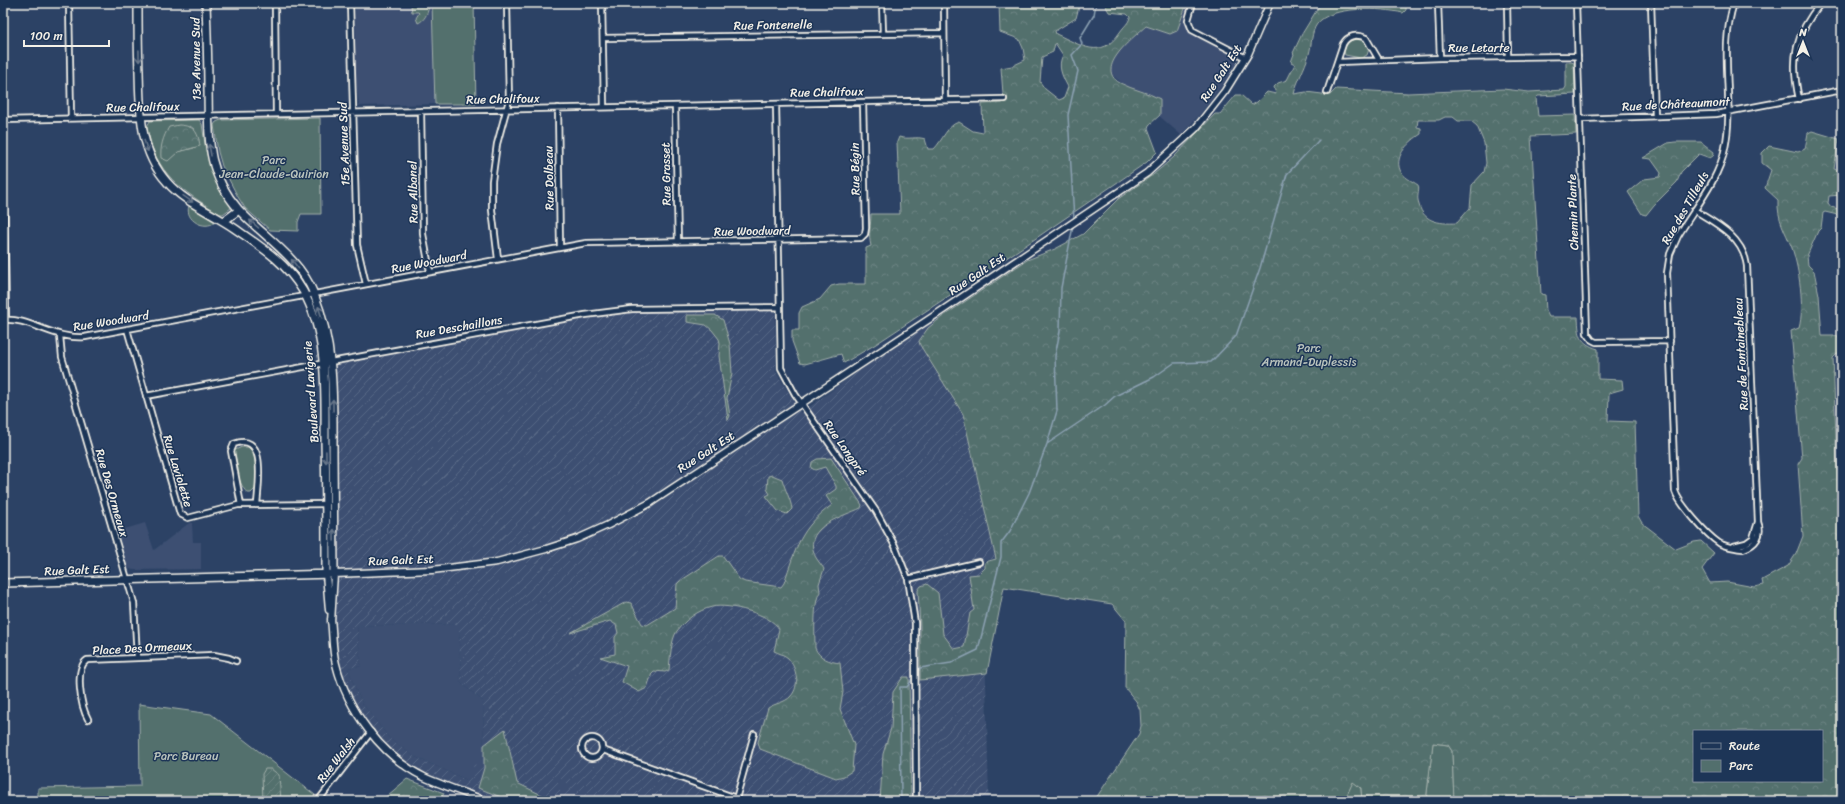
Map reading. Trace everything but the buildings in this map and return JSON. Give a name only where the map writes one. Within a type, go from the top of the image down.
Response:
[{"type":"main road","name":"Boulevard Lavigerie","points":[[138,3],[140,117],[144,138],[151,160],[167,183],[185,198],[224,221],[279,260],[294,277],[305,295],[317,330],[322,362],[334,574]]},
{"type":"main road","name":"13e Avenue Sud","points":[[206,3],[208,115]]},
{"type":"main road","name":"Boulevard Lavigerie","points":[[208,115],[208,141],[212,160],[223,186],[239,210],[292,260],[314,294],[326,330],[331,361],[330,504],[326,574]]},
{"type":"main road","points":[[224,221],[239,210]]},
{"type":"main road","name":"Rue Galt Est","points":[[3,583],[334,574]]},
{"type":"street","points":[[69,3],[71,118]]},
{"type":"street","points":[[275,3],[276,114]]},
{"type":"street","name":"15e Avenue Sud","points":[[350,3],[357,245],[366,284]]},
{"type":"street","points":[[498,259],[492,210],[492,180],[497,144],[509,100],[507,3]]},
{"type":"street","points":[[602,3],[604,107]]},
{"type":"street","points":[[882,3],[883,33]]},
{"type":"street","points":[[944,3],[946,100]]},
{"type":"street","points":[[1193,3],[1189,17],[1189,24],[1196,32],[1246,58]]},
{"type":"street","name":"Rue Galt Est","points":[[334,574],[432,570],[474,566],[530,554],[576,539],[608,525],[650,502],[944,310],[1147,173],[1200,123],[1225,91],[1246,58],[1270,3]]},
{"type":"street","points":[[1438,3],[1440,58]]},
{"type":"street","points":[[1507,3],[1508,57]]},
{"type":"street","name":"Chemin Plante","points":[[1576,3],[1587,333],[1592,340],[1596,342],[1670,341]]},
{"type":"street","points":[[1651,3],[1655,116]]},
{"type":"street","name":"Rue des Tilleuls","points":[[1677,497],[1674,483],[1668,265],[1673,245],[1717,173],[1727,140],[1727,27],[1734,3]]},
{"type":"street","points":[[1799,99],[1795,61],[1798,41],[1806,23],[1821,3]]},
{"type":"street","name":"Rue Fontenelle","points":[[603,38],[944,32]]},
{"type":"street","points":[[1327,92],[1345,41],[1348,38],[1357,36],[1366,38],[1379,60]]},
{"type":"street","name":"Rue Letarte","points":[[1338,62],[1440,58],[1578,56]]},
{"type":"street","name":"Rue de Châteaumont","points":[[1581,119],[1727,112],[1842,90]]},
{"type":"street","name":"Rue Chalifoux","points":[[3,120],[1004,99]]},
{"type":"street","name":"Rue Bégin","points":[[863,102],[866,228],[864,236]]},
{"type":"street","name":"Rue Longpré","points":[[776,104],[781,368],[786,380],[876,511],[895,546],[908,579],[915,623],[916,801]]},
{"type":"street","name":"Rue Grasset","points":[[674,106],[678,242]]},
{"type":"street","name":"Rue Dolbeau","points":[[558,108],[560,248]]},
{"type":"street","name":"Rue Albanel","points":[[421,111],[423,234],[430,272]]},
{"type":"street","points":[[3,134],[5,320]]},
{"type":"street","name":"Rue de Fontainebleau","points":[[1677,497],[1683,506],[1721,544],[1734,546],[1746,543],[1753,538],[1758,522],[1746,258],[1741,248],[1726,231],[1694,210]]},
{"type":"street","name":"Rue Woodward","points":[[5,320],[28,324],[60,336],[72,338],[85,337],[586,243],[852,240],[864,236]]},
{"type":"street","name":"Rue Deschaillons","points":[[146,396],[322,362],[603,312],[670,308],[779,307]]},
{"type":"street","name":"Rue Laviolette","points":[[127,329],[180,514],[188,518],[225,507],[241,505],[330,504]]},
{"type":"street","name":"Rue Des Ormeaux","points":[[60,336],[62,357],[135,611],[137,657]]},
{"type":"street","points":[[241,505],[231,451],[234,444],[248,442],[255,446],[258,455],[257,505]]},
{"type":"street","points":[[908,579],[979,562]]},
{"type":"street","name":"Boulevard Lavigerie","points":[[326,574],[334,651],[339,676],[354,708],[371,732],[386,749],[409,769],[423,777],[486,801]]},
{"type":"street","name":"Boulevard Lavigerie","points":[[331,622],[334,574]]},
{"type":"street","name":"Place Des Ormeaux","points":[[88,718],[83,709],[80,670],[84,662],[92,658],[214,655],[236,661]]},
{"type":"street","name":"Rue Walsh","points":[[318,801],[371,732]]},
{"type":"street","points":[[603,750],[736,800],[754,734]]},
{"type":"street","points":[[594,737],[601,742],[603,750],[597,757],[588,758],[582,751],[582,747],[586,739],[594,737]]},
{"type":"shaded area","points":[[355,3],[432,3],[435,104],[359,106],[356,78]]},
{"type":"shaded area","points":[[1140,3],[1197,3],[1192,17],[1194,26],[1239,50],[1235,57],[1236,64],[1220,88],[1200,114],[1181,135],[1101,65],[1154,14]]},
{"type":"shaded area","points":[[775,308],[776,372],[801,413],[857,372],[938,318],[1001,557],[983,561],[989,801],[486,801],[423,777],[386,749],[354,708],[336,663],[330,588],[327,363],[599,312]],"holes":[[[455,624],[455,631],[459,631],[461,683],[483,701],[484,768],[474,764],[469,781],[413,756],[389,738],[363,704],[348,668],[361,666],[357,626]]]},
{"type":"shaded area","points":[[145,523],[154,550],[189,523],[192,523],[193,542],[201,542],[201,569],[133,570],[128,568],[118,531]]},
{"type":"shaded area","points":[[455,624],[459,631],[461,683],[483,701],[484,768],[469,781],[413,756],[389,738],[363,704],[348,668],[361,666],[357,626]]},
{"type":"green space","points":[[432,3],[474,3],[476,104],[435,104]]},
{"type":"green space","points":[[999,3],[1080,3],[1076,18],[1055,31],[1056,34],[1082,46],[1098,48],[1106,46],[1113,41],[1130,17],[1127,14],[1109,12],[1104,3],[1141,3],[1148,6],[1150,3],[1187,3],[1177,31],[1170,34],[1146,26],[1118,53],[1113,61],[1111,69],[1113,77],[1120,83],[1160,99],[1160,115],[1149,125],[1148,128],[1157,152],[1147,162],[1029,243],[876,344],[844,363],[841,354],[805,364],[800,363],[792,341],[792,330],[799,330],[799,313],[802,307],[820,299],[831,286],[839,284],[866,284],[866,248],[871,246],[871,214],[900,214],[897,142],[899,137],[925,139],[928,149],[934,149],[948,129],[959,122],[973,131],[983,133],[982,104],[1005,102],[1006,97],[1003,94],[1001,68],[1012,66],[1025,60],[1023,48],[1019,39],[1000,32]],"holes":[[[1055,43],[1063,55],[1060,67],[1068,87],[1064,98],[1059,100],[1045,89],[1040,82],[1042,57],[1053,52]]]},
{"type":"green space","name":"Parc Armand-Duplessis","points":[[1321,3],[1406,3],[1406,10],[1403,13],[1370,9],[1345,11],[1324,18],[1315,27],[1309,54],[1294,94],[1306,92],[1330,95],[1336,89],[1408,93],[1503,89],[1529,92],[1564,90],[1566,87],[1566,62],[1574,63],[1575,94],[1538,96],[1536,98],[1538,116],[1575,115],[1576,134],[1531,136],[1541,294],[1545,295],[1546,311],[1549,317],[1578,317],[1581,338],[1587,344],[1598,349],[1598,379],[1622,380],[1623,389],[1609,393],[1608,421],[1635,422],[1638,516],[1642,523],[1676,549],[1701,541],[1714,553],[1702,569],[1710,583],[1727,582],[1754,587],[1763,585],[1762,580],[1788,566],[1796,554],[1803,536],[1798,464],[1802,458],[1791,331],[1799,328],[1801,319],[1799,277],[1795,256],[1780,219],[1778,200],[1765,188],[1771,170],[1762,163],[1762,153],[1769,146],[1798,152],[1805,149],[1808,133],[1812,131],[1839,139],[1834,169],[1842,171],[1842,195],[1829,196],[1828,203],[1831,207],[1842,210],[1842,216],[1825,212],[1823,213],[1821,228],[1818,231],[1807,256],[1808,265],[1814,271],[1819,295],[1822,336],[1842,336],[1842,354],[1837,354],[1833,358],[1838,490],[1842,501],[1842,801],[1454,801],[1452,751],[1448,745],[1433,743],[1426,801],[1362,801],[1361,788],[1353,782],[1344,801],[1094,801],[1139,734],[1141,726],[1140,710],[1136,701],[1125,688],[1126,621],[1112,604],[1004,587],[987,673],[920,680],[918,590],[921,586],[927,584],[938,593],[943,634],[954,649],[964,647],[970,613],[974,610],[969,575],[979,574],[985,568],[985,562],[996,559],[963,414],[920,345],[919,341],[928,328],[942,317],[1027,260],[1055,249],[1083,234],[1118,199],[1154,174],[1174,157],[1215,114],[1220,114],[1236,95],[1241,95],[1252,105],[1267,92],[1276,94],[1274,87],[1278,83],[1287,80],[1295,64],[1291,62],[1293,53],[1302,34]],"holes":[[[1445,117],[1453,117],[1458,121],[1471,121],[1477,126],[1484,143],[1486,163],[1484,172],[1472,185],[1470,208],[1457,223],[1444,223],[1432,220],[1423,213],[1418,198],[1418,185],[1403,175],[1400,170],[1399,159],[1404,149],[1412,140],[1421,134],[1421,128],[1417,127],[1418,120],[1439,120]]]},
{"type":"green space","points":[[426,4],[429,7],[424,18],[418,23],[416,18],[419,13],[412,12],[411,6]]},
{"type":"green space","points":[[1354,39],[1359,39],[1365,42],[1369,49],[1367,55],[1361,58],[1345,55],[1344,51],[1347,43]]},
{"type":"green space","name":"Parc Jean-Claude-Quirion","points":[[320,118],[321,214],[301,214],[298,222],[298,231],[270,230],[245,208],[238,197],[222,166],[218,152],[214,125],[216,122],[221,120]]},
{"type":"green space","points":[[199,120],[202,124],[206,151],[213,174],[231,208],[223,214],[220,214],[182,189],[172,180],[157,158],[151,144],[146,128],[150,121]],"holes":[[[190,126],[194,129],[199,140],[194,148],[178,152]]]},
{"type":"green space","points":[[179,125],[192,128],[194,130],[198,137],[200,146],[178,152],[168,161],[161,158],[162,142],[169,127]]},
{"type":"green space","points":[[1701,142],[1714,152],[1713,156],[1710,158],[1699,154],[1681,172],[1677,182],[1646,215],[1642,214],[1628,192],[1644,179],[1660,177],[1661,173],[1651,159],[1643,158],[1668,143]]},
{"type":"green space","points":[[189,206],[215,222],[206,225],[196,223],[190,216],[188,211]]},
{"type":"green space","points":[[687,315],[715,315],[723,320],[730,344],[732,373],[727,398],[730,416],[728,420],[719,356],[719,339],[706,325],[687,322]]},
{"type":"green space","points":[[242,447],[248,447],[255,454],[256,488],[251,493],[248,493],[242,486],[236,466],[234,454],[235,450]]},
{"type":"green space","points":[[831,458],[862,505],[861,508],[827,523],[815,536],[812,544],[815,555],[824,569],[819,584],[820,592],[815,611],[815,648],[825,659],[840,663],[843,692],[840,709],[854,745],[852,771],[844,776],[836,778],[760,749],[758,742],[768,708],[783,702],[791,696],[796,687],[796,677],[794,667],[787,657],[774,651],[779,629],[759,614],[738,608],[719,606],[707,608],[692,616],[677,631],[673,639],[669,670],[665,672],[654,671],[647,688],[639,692],[622,682],[627,666],[600,657],[615,654],[615,637],[618,633],[616,625],[610,621],[570,633],[626,602],[631,603],[642,624],[647,625],[675,608],[677,584],[680,581],[719,556],[723,556],[739,579],[745,582],[781,587],[784,583],[800,540],[813,522],[832,505],[826,496],[836,489],[836,486],[825,467],[815,470],[811,468],[812,462],[817,459]]},
{"type":"green space","points":[[772,475],[782,479],[792,509],[787,514],[778,511],[766,496],[770,494],[767,489],[768,476]]},
{"type":"green space","points":[[903,677],[909,677],[911,801],[880,801],[883,754],[891,728],[893,692]]},
{"type":"green space","name":"Parc Bureau","points":[[139,704],[211,714],[315,795],[311,801],[38,801],[38,788],[140,786]]},
{"type":"green space","points":[[505,729],[517,783],[554,801],[511,801],[478,788],[484,768],[484,745]]},
{"type":"green space","points":[[1433,743],[1448,745],[1452,751],[1454,801],[1426,801]]},
{"type":"green space","points":[[265,769],[271,769],[279,775],[281,801],[263,801],[262,774]]},
{"type":"green space","points":[[407,779],[444,793],[440,801],[381,801]]},
{"type":"green space","points":[[1353,781],[1361,789],[1362,801],[1344,801]]},
{"type":"waterway","points":[[1074,220],[1068,115],[1078,71],[1072,55],[1082,44],[1080,38],[1094,15],[1096,3]]},
{"type":"waterway","points":[[1047,444],[1105,405],[1115,396],[1154,377],[1174,363],[1211,362],[1236,336],[1260,268],[1287,174],[1319,140]]},
{"type":"waterway","points":[[917,673],[920,668],[951,663],[978,650],[1001,557],[1001,543],[1010,531],[1029,493],[1047,444],[1057,411],[1055,356],[1060,331],[1061,288],[1073,226]]},
{"type":"waterway","points":[[901,801],[900,687],[907,687],[913,678]]}]
